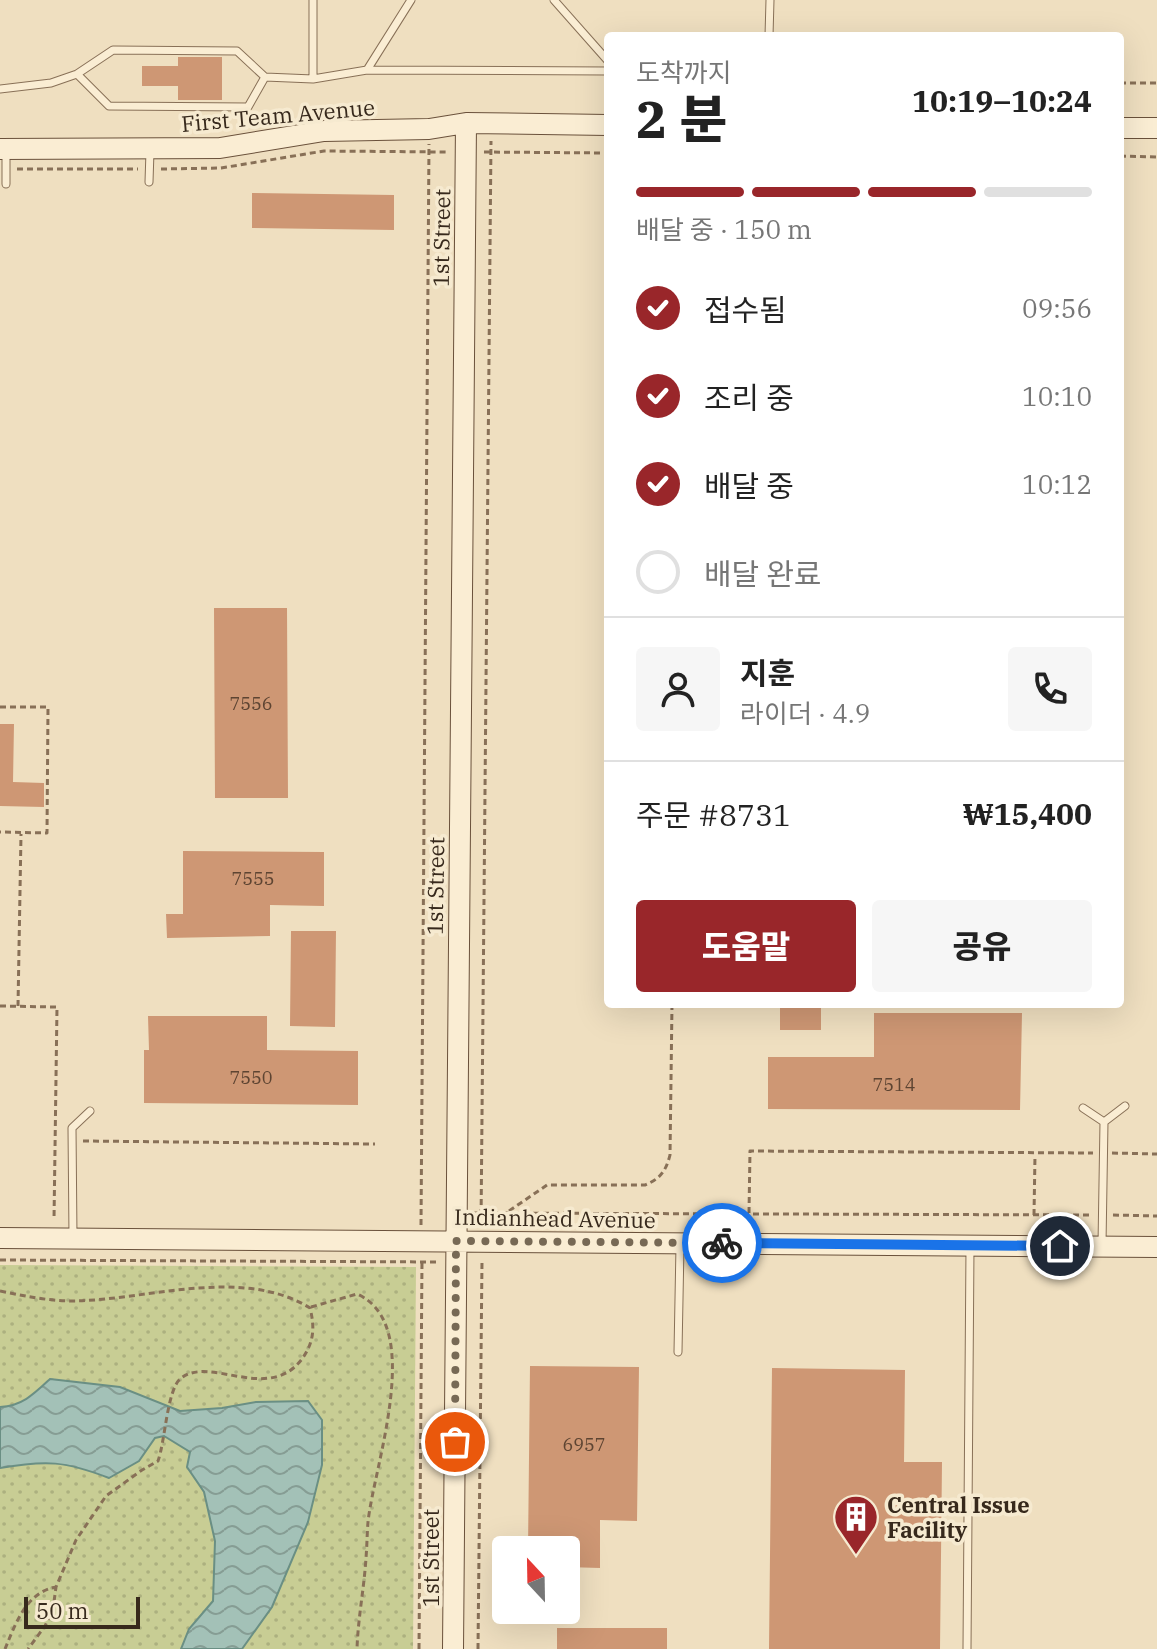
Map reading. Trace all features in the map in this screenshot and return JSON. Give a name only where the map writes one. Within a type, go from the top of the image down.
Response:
[{"type":"main road","name":"First Team Avenue","points":[[3,149],[220,148],[324,131],[429,129],[466,123],[604,125]]},
{"type":"main road","name":"1st Street","points":[[453,1649],[466,123]]},
{"type":"main road","points":[[1124,128],[1157,128]]},
{"type":"main road","name":"Indianhead Avenue","points":[[0,1238],[421,1251],[456,1241],[1157,1247]]},
{"type":"lane","points":[[313,0],[313,79]]},
{"type":"lane","points":[[367,70],[411,0]]},
{"type":"lane","points":[[554,0],[604,56]]},
{"type":"lane","points":[[769,32],[770,0]]},
{"type":"lane","points":[[0,89],[51,83],[77,74],[113,50],[237,51],[265,77],[313,79],[367,70],[604,71]]},
{"type":"lane","points":[[77,74],[109,106],[248,107],[265,77]]},
{"type":"lane","points":[[149,182],[150,148]]},
{"type":"lane","points":[[3,149],[6,184]]},
{"type":"lane","points":[[1104,1122],[1125,1106]]},
{"type":"lane","points":[[1083,1108],[1104,1122]]},
{"type":"lane","points":[[73,1239],[72,1128],[90,1111]]},
{"type":"lane","points":[[1102,1246],[1104,1122]]},
{"type":"lane","points":[[678,1352],[680,1243]]},
{"type":"lane","points":[[967,1649],[970,1245]]},
{"type":"path","points":[[1124,83],[1157,83]]},
{"type":"path","points":[[478,1649],[491,124]]},
{"type":"path","points":[[419,1649],[429,129]]},
{"type":"path","points":[[1124,156],[1157,157]]},
{"type":"path","points":[[0,707],[48,707],[47,833],[0,832]]},
{"type":"path","points":[[18,1006],[21,833]]},
{"type":"path","points":[[0,1006],[57,1007],[54,1220]]},
{"type":"path","points":[[509,1211],[547,1185],[645,1185],[657,1180],[666,1168],[670,1155],[672,1008]]},
{"type":"path","points":[[55,1141],[349,1141],[375,1144]]},
{"type":"path","points":[[766,1151],[767,1144]]},
{"type":"path","points":[[1024,1146],[1024,1153]]},
{"type":"path","points":[[749,1213],[750,1151],[1157,1154]]},
{"type":"path","points":[[1034,1215],[1035,1153]]},
{"type":"path","points":[[481,1211],[1157,1216]]},
{"type":"path","points":[[0,1260],[421,1251]]},
{"type":"path","points":[[0,1291],[44,1300],[76,1301],[160,1291],[239,1288],[294,1298],[310,1308],[315,1326],[311,1347],[295,1368],[263,1381],[202,1372],[185,1375],[176,1383],[164,1446],[158,1461],[106,1496],[76,1540],[56,1587],[53,1609],[28,1649]]},
{"type":"path","points":[[310,1308],[357,1294],[371,1300],[386,1320],[390,1339],[392,1364],[388,1414],[368,1520],[357,1649]]},
{"type":"path","points":[[5,1649],[21,1614],[38,1593],[56,1587]]},
{"type":"green space","points":[[0,1265],[416,1267],[413,1649],[0,1649]]},
{"type":"water","points":[[50,1379],[120,1387],[180,1411],[256,1402],[308,1401],[322,1420],[322,1465],[308,1522],[272,1607],[242,1649],[181,1649],[189,1629],[213,1601],[215,1541],[204,1492],[187,1467],[190,1452],[164,1436],[155,1438],[139,1461],[109,1478],[80,1468],[55,1464],[0,1468],[0,1407],[21,1402]]},
{"type":"building","points":[[178,57],[222,57],[222,100],[178,100],[178,86],[142,86],[142,66],[178,66]]},
{"type":"building","points":[[252,193],[394,195],[394,230],[252,228]]},
{"type":"building","points":[[214,608],[287,608],[288,798],[215,798]]},
{"type":"building","points":[[0,724],[14,724],[13,782],[44,783],[44,807],[0,806]]},
{"type":"building","points":[[183,851],[324,852],[324,906],[270,905],[270,936],[167,938],[166,914],[183,914]]},
{"type":"building","points":[[291,931],[336,931],[335,1027],[290,1026]]},
{"type":"building","points":[[780,1008],[821,1008],[821,1030],[780,1030]]},
{"type":"building","points":[[874,1013],[1022,1013],[1020,1110],[768,1109],[768,1057],[874,1057]]},
{"type":"building","points":[[148,1016],[267,1016],[267,1050],[358,1051],[358,1105],[144,1103],[144,1050],[149,1050]]},
{"type":"building","points":[[530,1366],[639,1367],[637,1521],[600,1520],[600,1568],[580,1567],[580,1536],[528,1536]]},
{"type":"building","name":"Central Issue Facility","points":[[772,1368],[905,1370],[904,1462],[942,1462],[940,1649],[769,1649]]},
{"type":"building","points":[[557,1628],[667,1628],[667,1649],[557,1649]]},
{"type":"way so far","points":[[455,1442],[456,1241],[722,1243]]},
{"type":"place","name":"Central Issue Facility","points":[[856,1556]]},
{"type":"route","points":[[722,1243],[1060,1246]]}]
